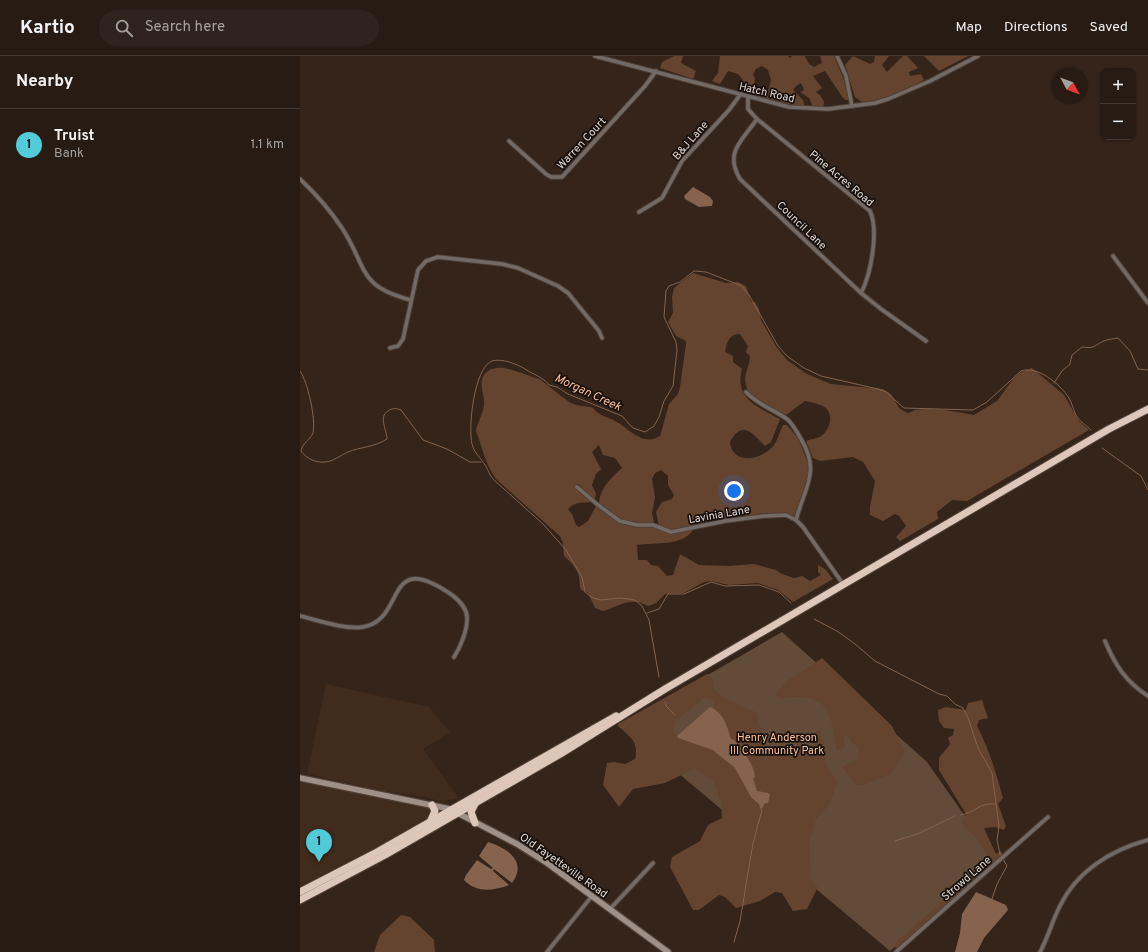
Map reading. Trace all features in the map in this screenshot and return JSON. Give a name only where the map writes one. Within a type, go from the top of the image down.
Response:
[{"type":"highway","points":[[300,892],[377,852],[450,809],[665,689],[1148,409]]},
{"type":"highway","points":[[300,900],[458,814],[564,752],[665,689]]},
{"type":"highway","points":[[475,804],[471,812],[475,823]]},
{"type":"highway","points":[[431,820],[435,812],[432,805]]},
{"type":"street","name":"Hatch Road","points":[[595,56],[789,107],[828,109],[875,103],[899,95],[978,56]]},
{"type":"street","points":[[837,56],[846,76],[852,106]]},
{"type":"street","name":"Warren Court","points":[[509,141],[551,178],[562,177],[636,97],[656,71]]},
{"type":"street","name":"B&J Lane","points":[[639,212],[662,198],[682,161],[729,110],[740,95]]},
{"type":"street","points":[[748,97],[748,109],[757,119]]},
{"type":"street","name":"Pine Acres Road","points":[[757,119],[870,211],[874,222],[873,239],[869,274],[861,293]]},
{"type":"street","name":"Council Lane","points":[[757,119],[735,150],[733,160],[737,174],[751,190],[787,221],[803,239],[861,293],[926,341]]},
{"type":"street","points":[[300,179],[321,200],[337,220],[369,279],[385,292],[412,300]]},
{"type":"street","points":[[1113,256],[1148,303]]},
{"type":"street","points":[[390,348],[398,346],[402,339],[418,270],[430,259],[443,258],[507,265],[518,268],[563,289],[585,314],[602,338]]},
{"type":"street","points":[[746,392],[762,406],[788,420],[802,441],[812,465],[811,474],[796,520],[803,527],[844,585]]},
{"type":"street","name":"Lavinia Lane","points":[[577,487],[608,514],[620,520],[637,525],[653,525],[671,532],[725,520],[764,516],[786,515],[796,520]]},
{"type":"street","points":[[300,616],[351,627],[368,626],[377,622],[383,616],[398,588],[411,580],[423,579],[440,587],[457,599],[465,610],[467,622],[458,652],[454,657]]},
{"type":"street","points":[[1105,641],[1113,660],[1127,680],[1148,696]]},
{"type":"street","name":"Old Fayetteville Road","points":[[300,778],[450,809],[521,846],[668,952]]},
{"type":"street","name":"Strowd Lane","points":[[896,952],[1048,817]]},
{"type":"street","points":[[1040,952],[1066,894],[1084,873],[1114,852],[1148,840]]},
{"type":"street","points":[[610,909],[653,862]]},
{"type":"street","points":[[547,952],[592,896]]},
{"type":"shaded area","points":[[674,56],[683,56],[681,63],[696,71],[693,79],[660,68],[662,62]]},
{"type":"shaded area","points":[[720,56],[788,56],[790,58],[792,56],[805,56],[809,64],[814,67],[822,63],[820,56],[834,56],[844,80],[849,100],[843,98],[825,71],[813,76],[822,88],[816,92],[820,95],[824,102],[823,108],[813,107],[809,98],[800,92],[804,90],[801,83],[793,90],[803,100],[805,107],[760,99],[753,96],[759,91],[764,93],[768,92],[771,80],[768,70],[762,66],[756,69],[753,74],[755,78],[754,87],[750,94],[740,91],[739,85],[743,80],[738,74],[728,71],[720,84],[712,81],[718,73]]},
{"type":"shaded area","points":[[853,56],[870,64],[874,62],[875,56],[889,56],[882,65],[887,72],[903,56],[907,56],[918,68],[909,72],[910,76],[921,74],[924,80],[902,91],[878,100],[862,102],[855,97],[845,65]]},
{"type":"shaded area","points":[[924,56],[968,56],[939,71]]},
{"type":"shaded area","points":[[693,187],[710,197],[713,201],[712,206],[699,207],[685,199],[684,196]]},
{"type":"shaded area","points":[[693,273],[726,283],[738,282],[746,286],[751,302],[755,302],[759,309],[761,320],[777,348],[787,360],[807,374],[831,384],[883,389],[891,394],[899,408],[907,413],[915,410],[930,409],[974,415],[997,401],[1014,378],[1021,372],[1032,368],[1064,395],[1079,421],[1089,430],[967,501],[952,500],[937,512],[938,519],[900,541],[896,537],[906,526],[899,516],[895,514],[883,521],[870,515],[875,481],[863,462],[853,457],[820,461],[813,458],[806,441],[819,437],[825,433],[828,428],[830,415],[825,407],[805,401],[786,415],[767,406],[755,398],[746,387],[745,380],[750,359],[750,356],[746,352],[748,346],[740,334],[733,335],[729,339],[725,352],[733,356],[733,362],[742,369],[740,379],[741,388],[750,401],[756,406],[780,419],[771,442],[765,446],[752,433],[743,430],[734,435],[730,442],[731,448],[742,458],[754,457],[765,453],[774,445],[783,425],[787,425],[798,438],[810,468],[809,477],[795,518],[787,513],[764,513],[697,524],[672,531],[659,526],[656,512],[662,502],[672,499],[674,495],[668,485],[668,476],[661,470],[655,473],[652,479],[655,497],[652,513],[654,522],[647,525],[640,525],[625,521],[599,505],[603,489],[622,468],[615,458],[603,455],[599,445],[592,452],[601,469],[596,474],[592,485],[596,494],[595,500],[578,484],[576,487],[593,502],[577,504],[568,509],[572,514],[576,525],[579,527],[588,521],[596,506],[611,516],[637,527],[652,526],[671,534],[694,529],[683,539],[676,541],[637,545],[638,560],[647,560],[651,565],[658,566],[667,576],[673,575],[680,554],[699,565],[729,566],[754,564],[776,570],[782,574],[794,578],[802,576],[810,581],[821,575],[818,572],[818,565],[825,569],[833,579],[793,602],[778,590],[758,583],[729,585],[711,581],[704,582],[684,593],[665,594],[656,603],[648,606],[641,603],[630,602],[603,611],[595,608],[588,593],[581,590],[578,574],[575,568],[564,556],[563,543],[560,536],[496,479],[484,456],[476,431],[484,405],[482,379],[484,375],[494,368],[506,368],[513,370],[540,379],[571,403],[593,408],[601,415],[621,424],[636,436],[654,439],[660,436],[669,404],[678,394],[680,387],[686,344],[686,341],[676,336],[668,322],[673,313],[672,297],[674,288]]},
{"type":"shaded area","points":[[822,658],[892,726],[905,752],[891,774],[865,785],[856,785],[842,767],[859,758],[858,747],[852,743],[847,735],[843,738],[846,746],[837,751],[830,716],[821,703],[813,699],[802,697],[784,699],[777,698],[778,691],[787,681]]},
{"type":"shaded area","points":[[707,674],[711,676],[714,683],[712,686],[719,694],[730,701],[733,700],[739,706],[756,712],[769,757],[786,750],[816,744],[816,731],[820,730],[821,738],[824,740],[825,746],[821,750],[830,774],[834,776],[837,782],[830,804],[816,819],[809,843],[811,880],[818,887],[807,909],[793,911],[782,893],[775,892],[760,901],[736,908],[725,897],[719,895],[699,910],[693,910],[670,867],[672,857],[700,841],[708,825],[722,818],[721,802],[713,780],[694,769],[665,783],[633,789],[619,807],[603,785],[607,763],[614,762],[625,764],[635,759],[636,748],[630,737],[618,726],[618,724]],"holes":[[[704,698],[713,700],[715,710],[726,722],[731,740],[737,744],[751,762],[757,791],[768,793],[762,807],[760,808],[759,804],[751,797],[735,768],[713,750],[678,738],[673,731],[674,722]]]},
{"type":"shaded area","points":[[326,684],[429,707],[450,732],[423,749],[459,798],[443,802],[307,774]]},
{"type":"shaded area","points":[[982,700],[988,718],[979,720],[977,726],[989,752],[995,770],[1003,798],[998,804],[1006,826],[1004,830],[995,827],[984,828],[996,854],[1001,851],[1003,855],[896,949],[894,944],[948,896],[948,891],[989,858],[975,837],[962,823],[966,814],[939,770],[939,758],[950,744],[948,738],[953,735],[954,729],[944,728],[939,721],[938,710],[946,707],[966,710],[968,703]]},
{"type":"shaded area","points":[[710,707],[722,716],[731,739],[734,740],[750,762],[754,772],[755,777],[753,779],[757,791],[768,793],[770,795],[768,803],[765,803],[761,810],[759,804],[751,797],[735,768],[713,750],[678,738],[677,736]]},
{"type":"shaded area","points":[[300,779],[384,798],[395,802],[429,807],[433,810],[430,818],[300,889]]},
{"type":"shaded area","points":[[488,842],[502,848],[513,856],[518,868],[512,883],[494,869],[493,871],[509,885],[497,889],[485,890],[474,887],[464,880],[477,860],[491,869],[493,868],[479,856]]},
{"type":"shaded area","points":[[976,892],[1006,905],[1008,910],[984,938],[977,952],[955,952],[960,933],[962,914]]},
{"type":"shaded area","points":[[401,915],[410,917],[434,940],[435,952],[374,952],[380,935]]},
{"type":"green space","name":"Henry Anderson III Community Park","points":[[782,632],[927,762],[995,859],[890,951],[621,725]]},
{"type":"waterway","name":"Morgan Creek","points":[[659,677],[649,620],[642,606],[635,600],[621,598],[600,600],[591,597],[585,592],[582,577],[566,550],[543,524],[494,480],[474,450],[471,436],[474,399],[481,375],[486,366],[492,361],[505,361],[518,365],[541,378],[549,385],[557,387],[568,394],[622,416],[633,428],[645,432],[654,426],[659,417],[664,401],[673,386],[677,350],[676,342],[664,317],[666,291],[669,286],[680,282],[694,271],[706,272],[742,286],[749,295],[778,346],[787,356],[804,368],[821,376],[886,392],[904,408],[973,410],[987,402],[1021,371],[1034,371],[1048,377],[1060,387],[1069,398],[1077,417],[1091,430]]},
{"type":"waterway","points":[[1054,383],[1062,371],[1070,364],[1072,355],[1082,347],[1092,347],[1106,340],[1118,338],[1130,351],[1138,369],[1148,370]]},
{"type":"waterway","name":"Morgan Creek","points":[[300,371],[306,384],[314,427],[313,433],[303,445],[301,451],[311,460],[328,462],[353,450],[382,442],[387,439],[383,420],[385,414],[391,409],[396,409],[401,410],[423,440],[447,449],[470,462],[481,462]]},
{"type":"waterway","name":"Morgan Creek","points":[[1102,448],[1141,476],[1148,490]]},
{"type":"waterway","points":[[647,613],[659,609],[668,594],[684,594],[711,582],[725,586],[759,585],[779,592],[791,603]]},
{"type":"waterway","points":[[814,619],[837,631],[875,661],[939,694],[947,696],[955,704],[963,708],[978,748],[992,773],[999,826],[997,840],[1000,854],[1007,866],[997,884],[992,899]]},
{"type":"waterway","points":[[665,702],[666,706],[675,715]]},
{"type":"waterway","points":[[961,815],[981,806],[995,804]]},
{"type":"waterway","points":[[734,942],[740,921],[753,843],[762,810]]},
{"type":"waterway","points":[[895,841],[917,834],[955,816]]},
{"type":"place","name":"Truist","points":[[319,862]]}]
